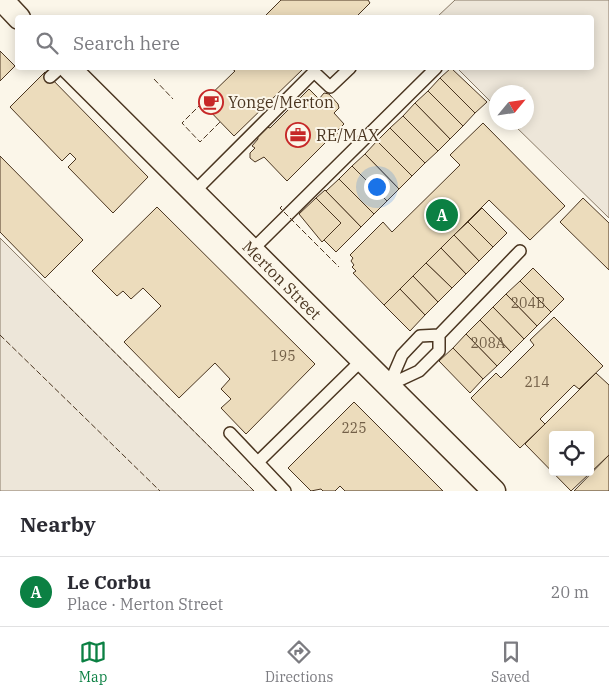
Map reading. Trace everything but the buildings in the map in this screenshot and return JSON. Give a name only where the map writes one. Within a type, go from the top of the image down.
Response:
[{"type":"street","points":[[2,0],[16,15]]},
{"type":"street","name":"Merton Street","points":[[60,72],[194,192],[494,491]]},
{"type":"lane","points":[[194,192],[314,72],[330,87],[348,70]]},
{"type":"lane","points":[[252,250],[434,70]]},
{"type":"lane","points":[[388,385],[402,355],[420,336],[439,335],[520,251]]},
{"type":"lane","points":[[388,385],[418,371],[439,351],[439,335]]},
{"type":"lane","points":[[258,462],[362,360]]},
{"type":"lane","points":[[230,433],[286,491]]},
{"type":"shaded area","points":[[455,0],[609,0],[609,218],[519,130],[534,130],[534,85],[489,85],[489,100],[459,70],[594,70],[594,15],[439,15]]},
{"type":"shaded area","points":[[0,238],[254,491],[0,491]]},
{"type":"fence","points":[[154,79],[173,99]]},
{"type":"fence","points":[[202,103],[182,123],[200,142],[220,122]]},
{"type":"fence","points":[[282,206],[280,208],[339,267]]},
{"type":"fence","points":[[51,289],[254,491]]},
{"type":"fence","points":[[0,335],[160,491]]},
{"type":"place","name":"Yonge/Merton","points":[[211,102]]},
{"type":"place","name":"RE/MAX","points":[[298,135]]},
{"type":"place","name":"Le Corbu","points":[[442,215]]}]
